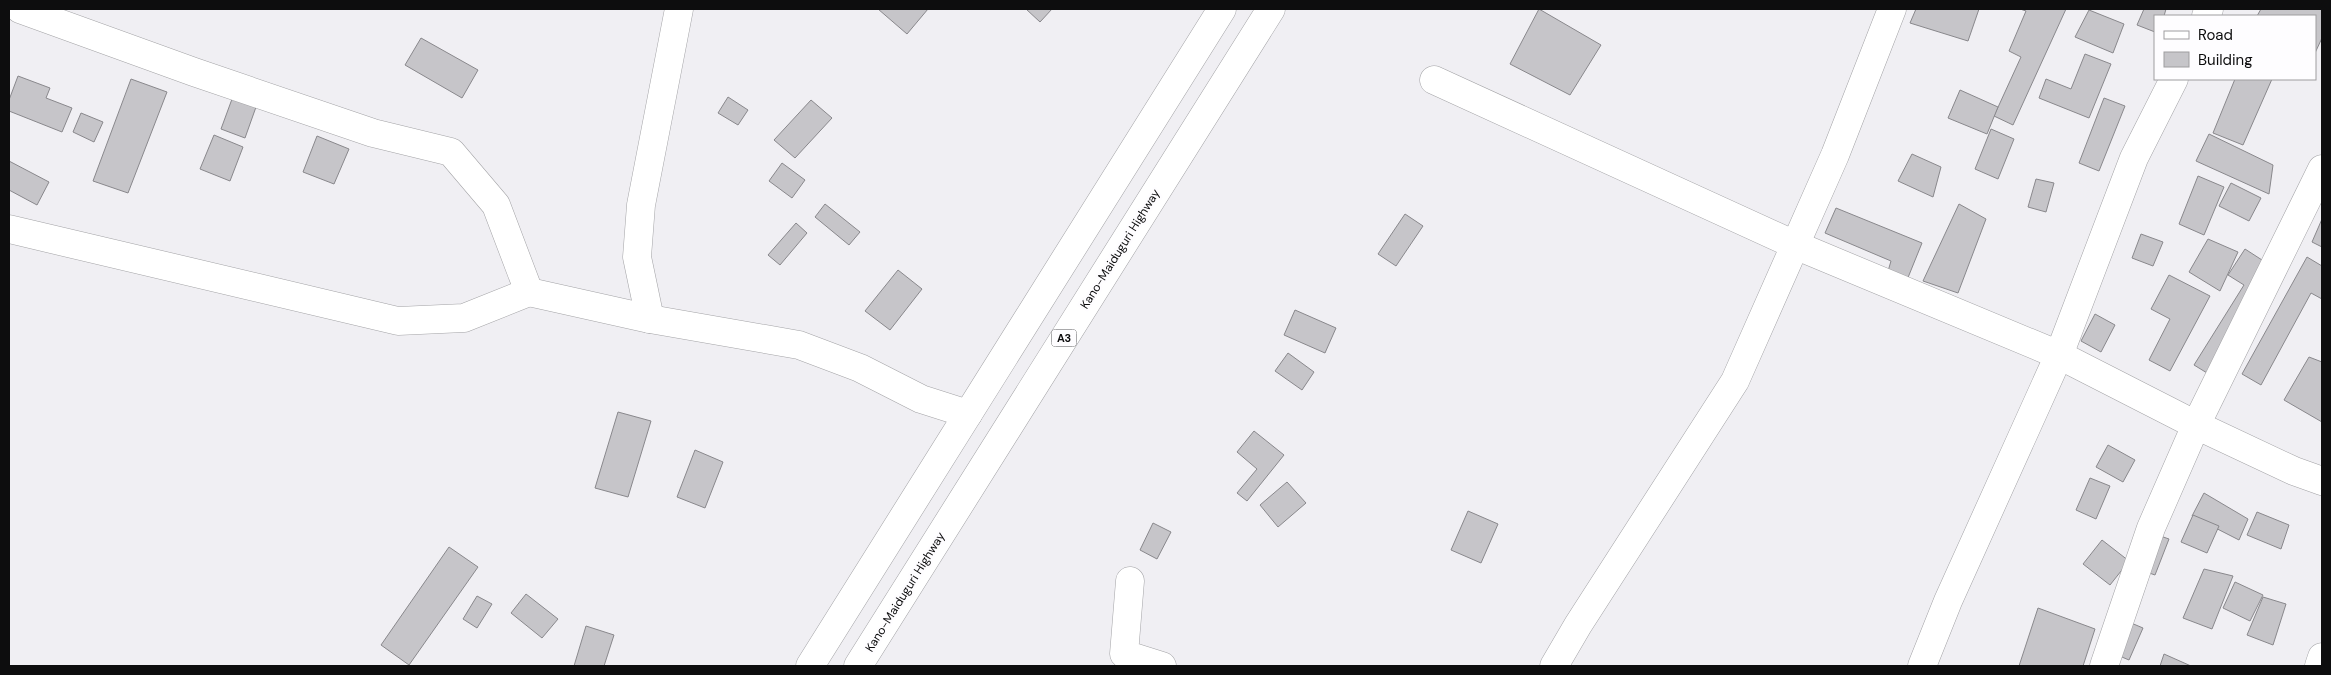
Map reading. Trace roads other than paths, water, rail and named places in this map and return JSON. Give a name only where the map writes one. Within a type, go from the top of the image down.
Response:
[{"type":"main road","points":[[20,9],[194,72],[373,133],[451,152],[496,205],[529,292]]},
{"type":"main road","points":[[650,319],[637,257],[641,204],[679,9]]},
{"type":"main road","points":[[810,666],[1222,9]]},
{"type":"main road","name":"Kano-Maiduguri Highway","points":[[858,666],[1270,9]]},
{"type":"main road","points":[[1554,666],[1578,624],[1735,381],[1836,154],[1892,9]]},
{"type":"main road","points":[[1434,80],[1795,245],[2059,355],[2196,425],[2294,471],[2322,480]]},
{"type":"main road","points":[[1922,666],[1952,592],[2059,355],[2134,158],[2173,80]]},
{"type":"main road","points":[[2104,666],[2151,528],[2196,425],[2322,169]]},
{"type":"main road","points":[[9,229],[398,321],[464,318],[529,292],[650,319],[799,345],[860,368],[921,399],[968,414]]},
{"type":"main road","points":[[1130,582],[1124,654],[1162,666]]},
{"type":"main road","points":[[2319,666],[2322,657]]}]
